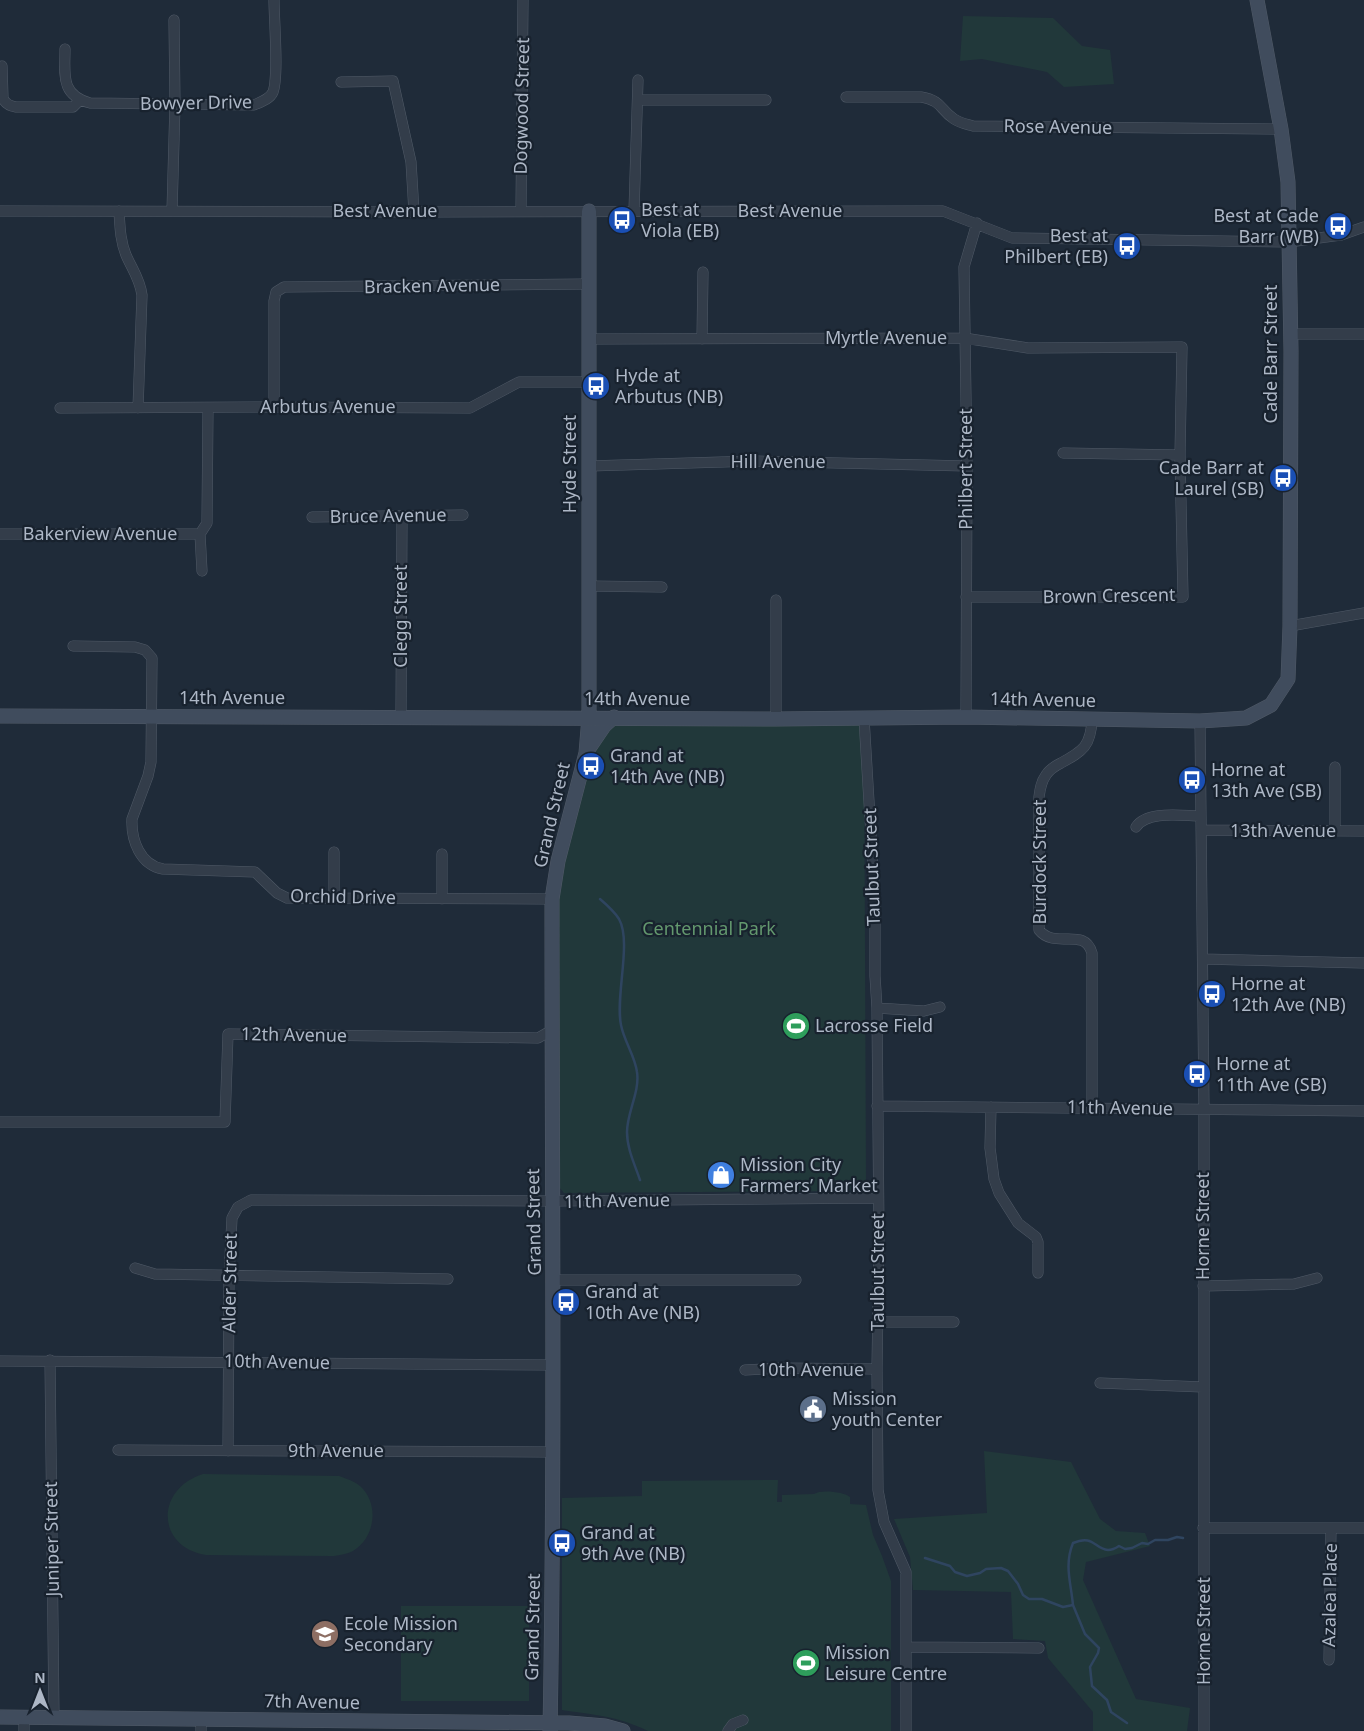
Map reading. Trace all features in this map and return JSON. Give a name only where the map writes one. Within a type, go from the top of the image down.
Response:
[{"type":"street","name":"Bowyer Drive","points":[[80,100],[90,103],[254,105],[267,99],[273,92],[276,74],[274,0]]},
{"type":"street","name":"Dogwood Street","points":[[521,211],[523,0]]},
{"type":"street","name":"Cade Barr Street","points":[[1257,0],[1281,129],[1288,182],[1290,626],[1288,679],[1271,704]]},
{"type":"street","points":[[172,211],[175,104],[174,20]]},
{"type":"street","points":[[2,66],[3,98],[8,105],[16,107],[74,107],[80,100],[74,96],[65,81],[65,49]]},
{"type":"street","points":[[634,211],[638,80]]},
{"type":"street","points":[[341,82],[393,81],[411,162],[414,212]]},
{"type":"street","name":"Rose Avenue","points":[[846,97],[921,97],[932,99],[962,124],[973,126],[1281,129]]},
{"type":"street","points":[[638,100],[766,100]]},
{"type":"street","name":"Best Avenue","points":[[0,211],[943,211],[1012,238],[1289,242],[1341,235],[1364,227]]},
{"type":"street","points":[[119,211],[121,240],[140,283],[142,296],[138,408]]},
{"type":"street","name":"Hyde Street","points":[[589,211],[589,717]]},
{"type":"street","name":"Philbert Street","points":[[966,717],[967,466],[964,267],[977,223]]},
{"type":"street","points":[[702,338],[703,272]]},
{"type":"street","name":"Bracken Avenue","points":[[274,407],[274,301],[276,292],[284,288],[588,284]]},
{"type":"street","points":[[1290,334],[1364,334]]},
{"type":"street","name":"Myrtle Avenue","points":[[589,338],[964,338],[1028,348],[1182,347]]},
{"type":"street","name":"Brown Crescent","points":[[966,597],[1183,597],[1180,455],[1182,347]]},
{"type":"street","name":"Arbutus Avenue","points":[[60,408],[470,408],[518,382],[589,382]]},
{"type":"street","points":[[202,571],[200,534],[207,523],[208,408]]},
{"type":"street","points":[[1063,453],[1180,455]]},
{"type":"street","name":"Hill Avenue","points":[[589,466],[755,461],[967,466]]},
{"type":"street","name":"Bruce Avenue","points":[[312,517],[463,515]]},
{"type":"street","name":"Clegg Street","points":[[401,717],[402,516]]},
{"type":"street","name":"Bakerview Avenue","points":[[0,534],[200,534]]},
{"type":"street","points":[[589,586],[662,587]]},
{"type":"street","points":[[776,600],[776,719]]},
{"type":"street","points":[[1290,626],[1364,613]]},
{"type":"street","name":"Orchid Drive","points":[[73,646],[135,647],[149,653],[152,658],[150,769],[132,819],[132,830],[144,860],[157,868],[250,871],[258,874],[281,896],[287,898],[552,899]]},
{"type":"street","name":"14th Avenue","points":[[0,716],[776,719],[966,717],[1200,721],[1246,718],[1271,704]]},
{"type":"street","name":"Grand Street","points":[[550,1727],[553,1452],[552,899],[558,861],[586,753],[589,717]]},
{"type":"street","points":[[586,753],[604,726],[614,717]]},
{"type":"street","name":"Taulbut Street","points":[[864,718],[876,902],[874,976],[877,1008],[879,1234],[878,1490],[884,1522],[906,1572],[906,1731]]},
{"type":"street","name":"Burdock Street","points":[[1092,720],[1092,732],[1088,744],[1080,753],[1055,766],[1046,774],[1040,786],[1039,930],[1043,936],[1084,940],[1090,945],[1092,953],[1092,1107]]},
{"type":"street","name":"Horne Street","points":[[1200,721],[1204,1110],[1204,1731]]},
{"type":"street","points":[[1335,767],[1335,831]]},
{"type":"street","points":[[1136,827],[1140,821],[1148,817],[1201,816]]},
{"type":"street","name":"13th Avenue","points":[[1202,830],[1364,831]]},
{"type":"street","points":[[334,852],[334,898]]},
{"type":"street","points":[[442,854],[442,899]]},
{"type":"street","points":[[1203,959],[1364,963]]},
{"type":"street","points":[[877,1008],[924,1011],[940,1007]]},
{"type":"street","name":"12th Avenue","points":[[0,1122],[226,1122],[228,1034],[538,1038],[552,1030]]},
{"type":"street","name":"11th Avenue","points":[[877,1106],[1364,1111]]},
{"type":"street","points":[[991,1108],[990,1148],[996,1186],[1018,1223],[1036,1237],[1038,1242],[1038,1273]]},
{"type":"street","name":"11th Avenue","points":[[238,1207],[250,1200],[552,1201],[878,1198]]},
{"type":"street","name":"Alder Street","points":[[228,1451],[228,1276],[232,1218],[238,1207]]},
{"type":"street","points":[[135,1268],[155,1274],[448,1279]]},
{"type":"street","points":[[1203,1286],[1294,1284],[1318,1278]]},
{"type":"street","points":[[553,1280],[796,1280]]},
{"type":"street","points":[[878,1322],[954,1322]]},
{"type":"street","name":"Juniper Street","points":[[50,1360],[54,1718]]},
{"type":"street","name":"10th Avenue","points":[[0,1361],[229,1361],[553,1365]]},
{"type":"street","name":"10th Avenue","points":[[745,1370],[780,1368],[877,1370]]},
{"type":"street","points":[[1100,1383],[1203,1387]]},
{"type":"street","name":"9th Avenue","points":[[118,1450],[553,1452]]},
{"type":"street","points":[[1203,1528],[1364,1528]]},
{"type":"street","name":"Azalea Place","points":[[1329,1660],[1331,1529]]},
{"type":"street","points":[[906,1646],[1039,1648]]},
{"type":"street","name":"7th Avenue","points":[[0,1717],[24,1724],[54,1718],[201,1725],[550,1727],[587,1724],[623,1731]]},
{"type":"street","points":[[728,1731],[733,1724],[743,1720]]},
{"type":"green space","points":[[963,16],[1053,18],[1082,46],[1110,50],[1114,84],[1064,87],[1047,72],[982,59],[960,61]]},
{"type":"green space","name":"Centennial Park","points":[[589,717],[864,718],[866,1180],[861,1187],[848,1191],[564,1193],[559,1187],[552,899]]},
{"type":"green space","points":[[984,1451],[1071,1462],[1100,1519],[1116,1531],[1145,1533],[1150,1546],[1086,1562],[1083,1580],[1136,1699],[1190,1708],[1187,1731],[1093,1731],[1093,1712],[1048,1658],[1045,1641],[1013,1639],[1011,1592],[913,1590],[910,1557],[894,1519],[987,1513]]},
{"type":"green space","points":[[203,1474],[339,1476],[358,1484],[366,1493],[372,1511],[370,1529],[366,1538],[353,1551],[334,1556],[206,1555],[190,1550],[178,1541],[170,1530],[168,1517],[170,1504],[176,1492],[187,1481]]},
{"type":"green space","points":[[778,1480],[777,1502],[782,1502],[782,1495],[814,1494],[827,1491],[847,1495],[850,1497],[850,1504],[866,1505],[873,1535],[891,1581],[891,1731],[648,1731],[616,1719],[562,1710],[562,1498],[642,1496],[642,1481]]},
{"type":"green space","points":[[401,1606],[529,1606],[529,1701],[401,1701]]},
{"type":"waterway","points":[[600,899],[617,916],[623,929],[624,955],[620,999],[621,1025],[637,1072],[637,1087],[629,1117],[627,1138],[640,1180]]},
{"type":"waterway","points":[[1073,1605],[1069,1566],[1070,1551],[1073,1543],[1085,1540],[1108,1550],[1119,1546],[1125,1549],[1132,1548],[1155,1540],[1183,1538]]},
{"type":"waterway","points":[[925,1558],[950,1566],[955,1572],[967,1576],[980,1573],[986,1569],[1001,1568],[1008,1571],[1018,1584],[1023,1595],[1029,1599],[1042,1599],[1063,1607],[1073,1605],[1085,1634],[1099,1648],[1090,1667],[1092,1686],[1107,1700],[1111,1712],[1127,1723]]},
{"type":"place","name":"Best at Viola (EB)","points":[[622,220]]},
{"type":"place","name":"Best at Cade Barr (WB)","points":[[1338,226]]},
{"type":"place","name":"Best at Philbert (EB)","points":[[1127,246]]},
{"type":"place","name":"Hyde at Arbutus (NB)","points":[[596,386]]},
{"type":"place","name":"Cade Barr at Laurel (SB)","points":[[1283,478]]},
{"type":"place","name":"Grand at 14th Ave (NB)","points":[[591,766]]},
{"type":"place","name":"Horne at 13th Ave (SB)","points":[[1192,780]]},
{"type":"place","name":"Horne at 12th Ave (NB)","points":[[1212,994]]},
{"type":"place","name":"Lacrosse Field","points":[[796,1026]]},
{"type":"place","name":"Horne at 11th Ave (SB)","points":[[1197,1074]]},
{"type":"place","name":"Mission City Farmers’ Market","points":[[721,1175]]},
{"type":"place","name":"Grand at 10th Ave (NB)","points":[[566,1302]]},
{"type":"place","name":"Mission youth Center","points":[[813,1409]]},
{"type":"place","name":"Grand at 9th Ave (NB)","points":[[562,1543]]},
{"type":"place","name":"Ecole Mission Secondary","points":[[325,1634]]},
{"type":"place","name":"Mission Leisure Centre","points":[[806,1663]]}]
